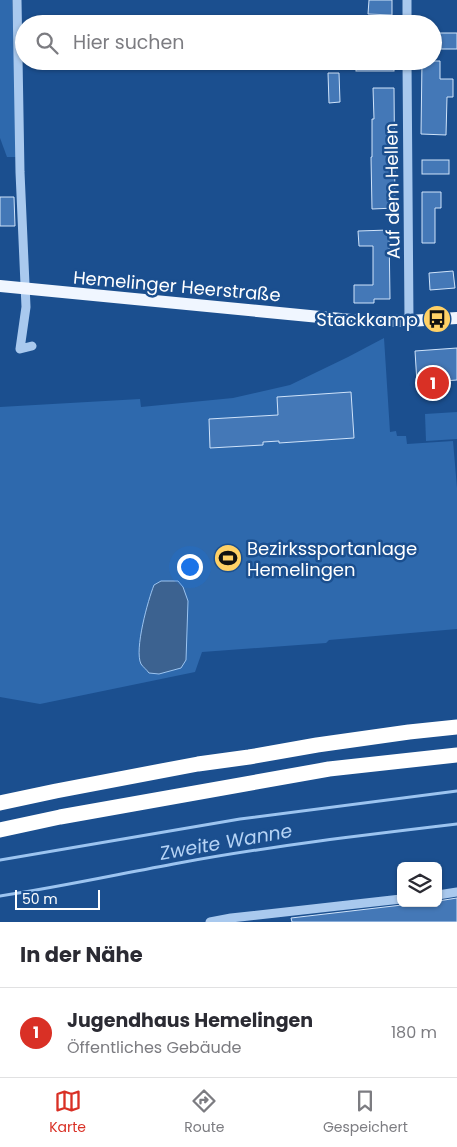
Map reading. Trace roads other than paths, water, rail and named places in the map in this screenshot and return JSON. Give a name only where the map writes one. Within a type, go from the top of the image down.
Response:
[{"type":"highway","points":[[0,802],[198,764],[335,742],[457,727]]},
{"type":"highway","points":[[0,830],[329,769],[457,755]]},
{"type":"main road","name":"Hemelinger Heerstraße","points":[[0,286],[351,320],[410,321],[457,318]]},
{"type":"street","points":[[17,0],[17,15]]},
{"type":"street","points":[[406,0],[407,15]]},
{"type":"street","points":[[18,70],[20,172],[26,307],[20,349],[32,346]]},
{"type":"street","name":"Auf dem Hellen","points":[[407,70],[410,321]]},
{"type":"street","points":[[442,894],[457,892]]},
{"type":"street","points":[[210,922],[397,899]]},
{"type":"waterway","points":[[0,860],[240,819],[457,791]]},
{"type":"waterway","name":"Zweite Wanne","points":[[0,896],[248,851],[457,824]]},
{"type":"place","name":"Stackkamp","points":[[437,319]]},
{"type":"place","name":"Jugendhaus Hemelingen","points":[[433,383]]},
{"type":"place","name":"Bezirkssportanlage Hemelingen","points":[[228,558]]}]
